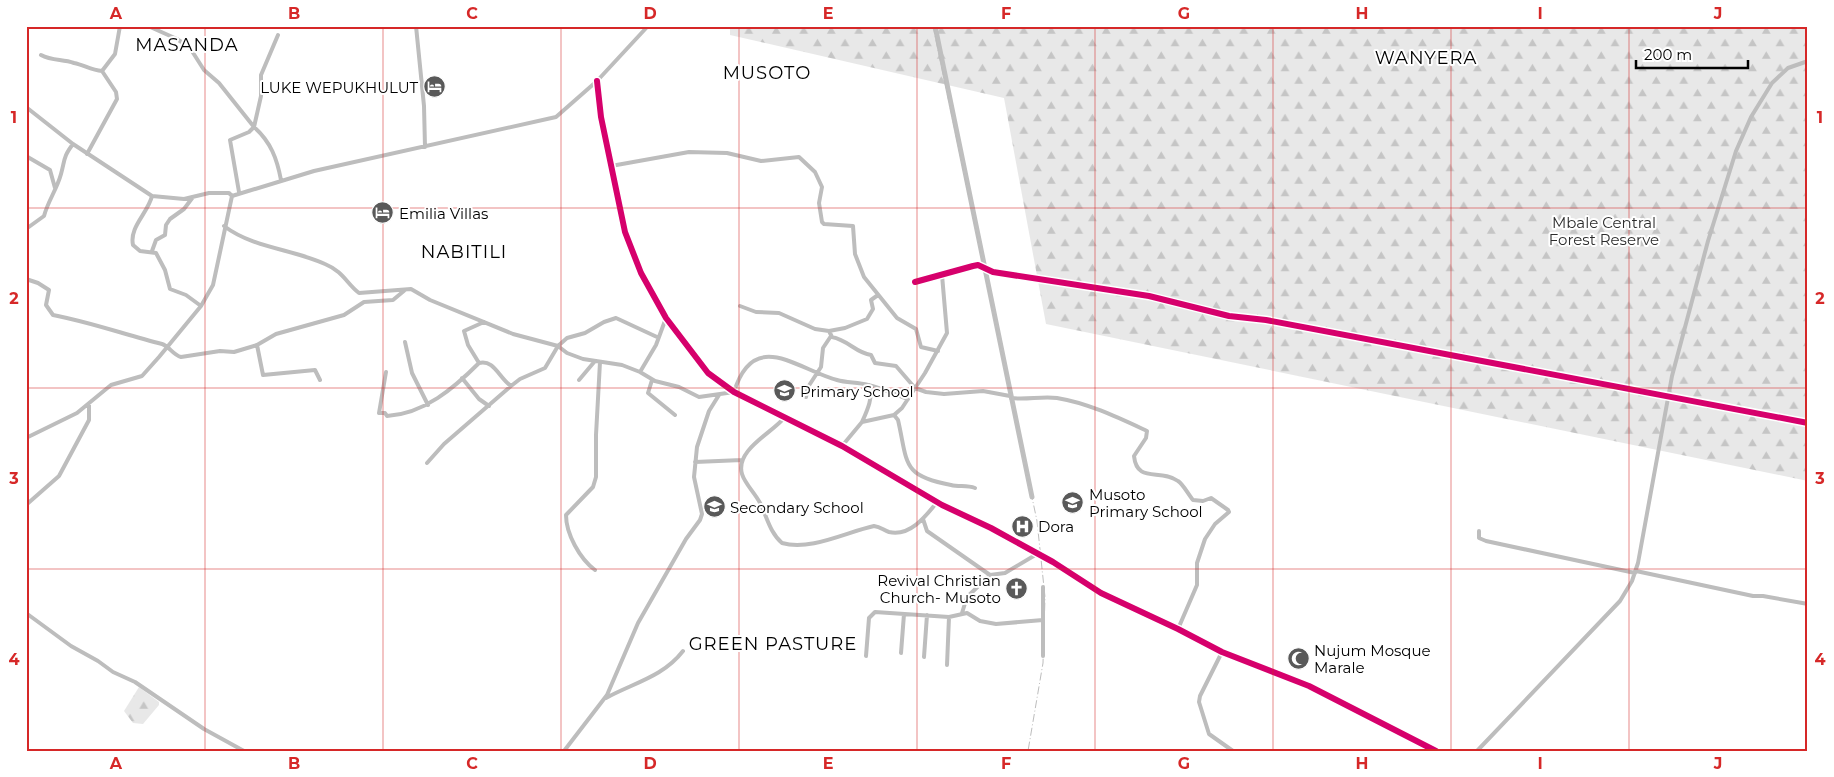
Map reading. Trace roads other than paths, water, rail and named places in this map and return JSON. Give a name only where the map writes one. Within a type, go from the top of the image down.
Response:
[{"type":"main road","points":[[935,26],[1032,497]]},
{"type":"street","points":[[102,71],[115,54],[120,26]]},
{"type":"street","points":[[148,26],[178,39],[190,48],[204,70],[219,84],[254,127],[264,136],[276,157],[281,180]]},
{"type":"street","points":[[416,26],[424,106],[424,147]]},
{"type":"street","points":[[26,438],[53,426],[89,404],[111,385],[142,376],[167,347],[201,306],[214,280],[224,226],[232,196],[238,192],[281,180],[556,117],[597,81],[648,26]]},
{"type":"street","points":[[238,192],[230,140],[249,132],[254,127],[261,96],[261,75],[278,35]]},
{"type":"street","points":[[41,55],[52,61],[72,62],[90,70],[102,71]]},
{"type":"street","points":[[1478,751],[1628,591],[1636,572],[1668,396],[1708,241],[1741,136],[1763,96],[1778,76],[1788,68],[1808,61]]},
{"type":"street","points":[[87,154],[117,99],[116,92],[102,71]]},
{"type":"street","points":[[597,81],[611,166],[625,232],[631,250],[666,318],[708,373],[734,392],[842,446],[938,502],[1037,554],[1101,593],[1222,652],[1309,686],[1436,751]]},
{"type":"street","points":[[26,107],[87,154],[152,196],[163,199],[193,197],[209,193],[229,193],[232,196]]},
{"type":"street","points":[[26,229],[44,216],[61,174],[64,156],[73,144]]},
{"type":"street","points":[[611,166],[689,152],[727,153],[761,161],[799,157],[815,172],[822,188],[819,203],[822,222],[824,224],[853,226],[857,262],[864,277],[897,318],[916,329],[921,347],[938,351]]},
{"type":"street","points":[[26,156],[50,170],[55,188]]},
{"type":"street","points":[[152,196],[150,204],[135,227],[132,242],[140,251],[156,253],[166,270],[170,289],[186,295],[201,306]]},
{"type":"street","points":[[152,251],[156,240],[165,235],[166,225],[170,219],[184,210],[193,197]]},
{"type":"street","points":[[224,226],[243,239],[325,264],[346,277],[359,293],[407,289],[484,322],[498,326],[513,334],[558,346],[567,353],[595,361],[622,365],[640,372],[652,380],[679,387],[699,397],[719,396],[734,392]]},
{"type":"street","points":[[915,282],[978,265],[984,270],[1149,296],[1229,316],[1266,320],[1625,390],[1668,396],[1808,423]]},
{"type":"street","points":[[862,422],[894,415],[916,388],[945,339],[948,325],[942,274]]},
{"type":"street","points":[[26,279],[38,282],[49,290],[46,305],[53,315],[88,322],[144,341],[164,344],[181,357],[220,351],[234,352],[257,344],[276,334],[344,315],[364,302],[393,300],[407,289]]},
{"type":"street","points":[[806,397],[808,387],[818,373],[823,348],[830,333],[867,319],[873,309],[871,300],[878,295]]},
{"type":"street","points":[[740,306],[756,312],[779,313],[830,333],[847,342],[861,354],[870,355],[875,363],[896,366],[916,388],[936,394],[984,391],[1018,400],[1045,397],[1069,401],[1147,432],[1146,438],[1134,456],[1141,472],[1146,475],[1162,473],[1169,475],[1179,481],[1193,500],[1203,501],[1211,498],[1229,512],[1209,530],[1205,539],[1197,563],[1197,585],[1178,629]]},
{"type":"street","points":[[427,463],[444,444],[511,386],[520,379],[545,368],[558,346],[567,338],[585,333],[604,322],[616,318],[657,337]]},
{"type":"street","points":[[640,372],[656,345],[657,337],[666,318]]},
{"type":"street","points":[[479,363],[468,345],[464,331],[484,322]]},
{"type":"street","points":[[404,342],[412,373],[428,405]]},
{"type":"street","points":[[257,344],[263,375],[315,370],[320,380]]},
{"type":"street","points":[[734,392],[738,380],[747,366],[760,358],[780,357],[837,380],[869,385],[908,399]]},
{"type":"street","points":[[386,372],[379,413],[385,413],[387,416],[396,416],[428,405],[447,392],[479,363],[486,361],[511,386]]},
{"type":"street","points":[[579,380],[595,361]]},
{"type":"street","points":[[595,570],[582,557],[569,530],[566,515],[593,487],[596,478],[600,362]]},
{"type":"street","points":[[462,378],[479,398],[489,406]]},
{"type":"street","points":[[652,380],[648,393],[675,415]]},
{"type":"street","points":[[842,446],[862,422],[872,392],[869,385]]},
{"type":"street","points":[[564,751],[604,700],[638,623],[686,539],[700,520],[702,514],[695,484],[695,462],[704,425],[719,396]]},
{"type":"street","points":[[26,505],[59,476],[89,420],[89,404]]},
{"type":"street","points":[[894,415],[898,420],[906,461],[910,468],[922,478],[975,488]]},
{"type":"street","points":[[784,418],[758,441],[742,460],[742,474],[745,482],[755,493],[772,531],[782,543],[794,544],[825,540],[874,526],[881,526],[888,532],[900,532],[923,519],[938,502]]},
{"type":"street","points":[[695,462],[742,460]]},
{"type":"street","points":[[923,519],[927,531],[990,575]]},
{"type":"street","points":[[1479,531],[1479,538],[1486,541],[1753,596],[1808,604]]},
{"type":"street","points":[[962,613],[967,597],[990,575],[1005,573],[1037,554]]},
{"type":"street","points":[[1043,587],[1043,656]]},
{"type":"street","points":[[866,656],[870,615],[875,612],[949,617],[962,613],[980,621],[996,624],[1043,620]]},
{"type":"street","points":[[26,613],[71,646],[113,672],[135,682],[204,729],[244,751]]},
{"type":"street","points":[[901,653],[904,614]]},
{"type":"street","points":[[924,656],[927,615]]},
{"type":"street","points":[[947,665],[949,617]]},
{"type":"street","points":[[604,700],[649,676],[659,674],[683,651]]},
{"type":"street","points":[[1222,652],[1200,696],[1199,702],[1209,734],[1233,751]]},
{"type":"railway","points":[[933,26],[1037,521],[1045,597],[1043,663],[1028,751]]},
{"type":"place","name":"LUKE WEPUKHULUT","points":[[434,87]]},
{"type":"place","name":"Emilia Villas","points":[[383,213]]},
{"type":"place","name":"Primary School","points":[[784,391]]},
{"type":"place","name":"Musoto Primary School","points":[[1073,503]]},
{"type":"place","name":"Secondary School","points":[[714,507]]},
{"type":"place","name":"Dora","points":[[1022,526]]},
{"type":"place","name":"Revival Christian Church- Musoto","points":[[1017,589]]},
{"type":"place","name":"Nujum Mosque Marale","points":[[1298,659]]},
{"type":"district","name":"MASANDA","points":[[187,45]]},
{"type":"district","name":"WANYERA","points":[[1426,58]]},
{"type":"district","name":"MUSOTO","points":[[767,73]]},
{"type":"district","name":"NABITILI","points":[[464,252]]},
{"type":"district","name":"GREEN PASTURE","points":[[773,644]]},
{"type":"park label","name":"Mbale Central Forest Reserve","points":[[1604,230]]}]
